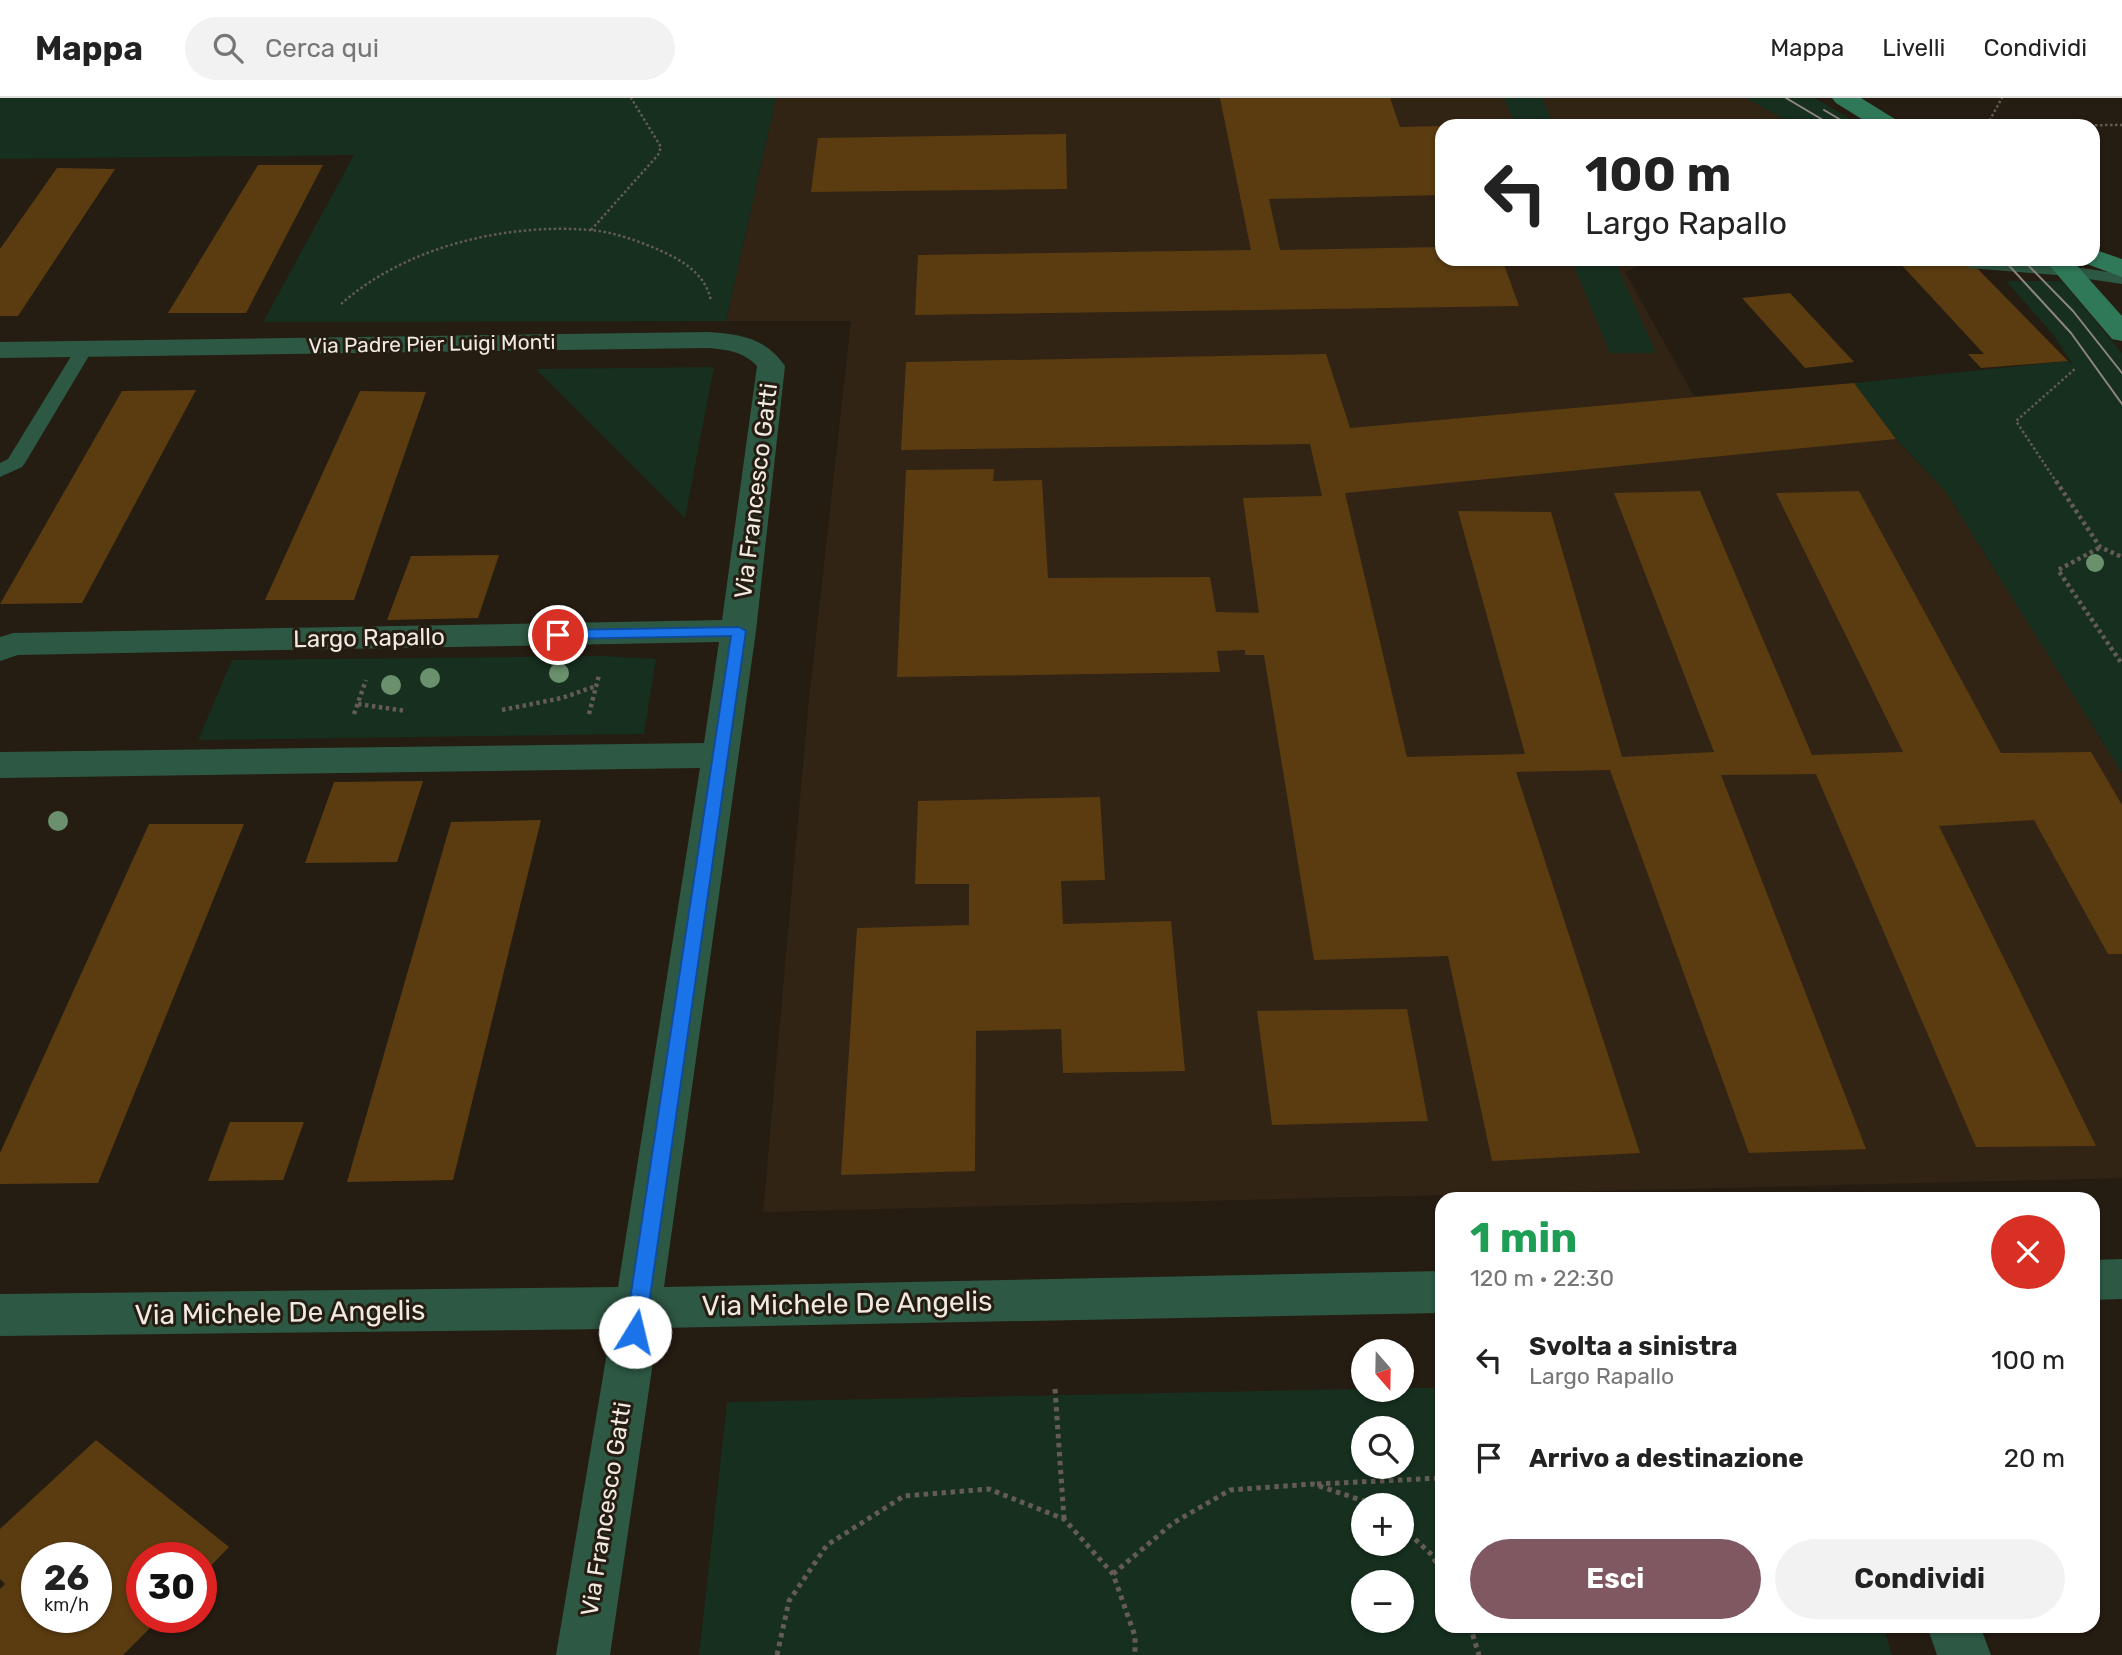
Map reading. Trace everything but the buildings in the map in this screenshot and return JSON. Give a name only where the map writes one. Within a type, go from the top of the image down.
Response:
[{"type":"main road","points":[[1844,98],[1878,119]]},
{"type":"main road","points":[[2100,260],[2122,269]]},
{"type":"main road","points":[[2064,266],[2117,314]]},
{"type":"street","name":"Via Padre Pier Luigi Monti","points":[[0,350],[708,340],[741,343],[765,355],[771,366]]},
{"type":"street","name":"Via Francesco Gatti","points":[[583,1655],[639,1308],[739,631],[771,366]]},
{"type":"street","name":"Largo Rapallo","points":[[0,650],[13,644],[739,631]]},
{"type":"street","points":[[0,765],[720,755]]},
{"type":"street","points":[[2100,1280],[2122,1279]]},
{"type":"street","name":"Via Michele De Angelis","points":[[0,1315],[639,1308],[1435,1292]]},
{"type":"street","points":[[1956,1633],[1964,1655]]},
{"type":"lane","points":[[2067,266],[2122,279]]},
{"type":"lane","points":[[0,471],[15,463],[84,349]]},
{"type":"path","points":[[590,230],[658,155],[661,147],[631,98]]},
{"type":"path","points":[[1990,119],[2002,98]]},
{"type":"path","points":[[2100,125],[2122,125]]},
{"type":"path","points":[[334,313],[351,293],[379,274],[417,257],[466,242],[511,233],[552,230],[590,230],[624,237],[679,258],[696,272],[710,293],[711,307]]},
{"type":"path","points":[[2076,368],[2016,421],[2100,547],[2122,557]]},
{"type":"path","points":[[2100,547],[2059,569],[2122,664]]},
{"type":"path","points":[[587,723],[601,666]]},
{"type":"path","points":[[354,716],[369,669]]},
{"type":"path","points":[[490,712],[562,698],[596,686]]},
{"type":"path","points":[[358,704],[419,713]]},
{"type":"path","points":[[1055,1389],[1064,1519]]},
{"type":"path","points":[[1113,1574],[1172,1523],[1230,1490],[1435,1478]]},
{"type":"path","points":[[1313,1484],[1351,1497]]},
{"type":"path","points":[[777,1655],[789,1601],[827,1545],[904,1496],[989,1489],[1064,1519],[1113,1574],[1135,1636],[1135,1655]]},
{"type":"path","points":[[1414,1538],[1435,1561]]},
{"type":"path","points":[[1472,1633],[1479,1655]]},
{"type":"shaded area","points":[[776,98],[1746,98],[1784,119],[1435,119],[1435,266],[1639,266],[1625,272],[1694,396],[1854,383],[1896,439],[1946,492],[2122,773],[2122,1178],[1562,1192],[1435,1192],[1435,1195],[763,1212],[808,709],[851,321],[726,321]]},
{"type":"green space","points":[[0,98],[776,98],[726,321],[263,322],[354,155],[0,159]]},
{"type":"green space","points":[[1504,98],[1542,98],[1551,119],[1513,119]]},
{"type":"green space","points":[[1746,98],[1815,98],[1850,119],[1784,119]]},
{"type":"green space","points":[[1574,266],[1617,266],[1656,353],[1610,353]]},
{"type":"green space","points":[[2006,281],[2062,281],[2122,353],[2122,773],[1946,492],[1896,439],[1854,383],[2068,361],[2073,365],[2055,337]]},
{"type":"green space","points":[[714,367],[685,518],[536,369]]},
{"type":"green space","points":[[604,656],[656,659],[644,734],[198,740],[232,660]]},
{"type":"green space","points":[[1414,1388],[1435,1388],[1435,1633],[1885,1633],[1892,1655],[699,1655],[727,1402],[1351,1389],[1351,1402],[1414,1402]]},
{"type":"tram line","points":[[1786,98],[1821,119]]},
{"type":"tram line","points":[[1824,110],[1839,119]]},
{"type":"tram line","points":[[2009,266],[2071,333],[2122,404]]},
{"type":"tram line","points":[[2029,266],[2073,311],[2122,373]]},
{"type":"route","points":[[558,635],[739,631],[635,1332]]}]
